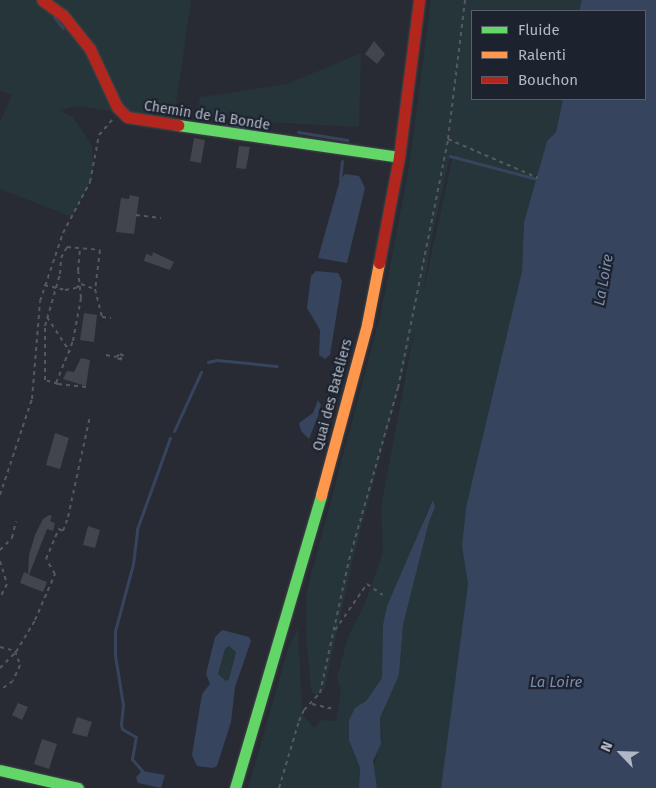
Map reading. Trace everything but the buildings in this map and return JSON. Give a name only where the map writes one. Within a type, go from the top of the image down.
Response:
[{"type":"main road","points":[[42,0],[62,15],[90,49],[121,112]]},
{"type":"main road","name":"Quai des Bateliers","points":[[235,788],[349,397],[380,262],[399,157],[420,0]]},
{"type":"main road","name":"Chemin de la Bonde","points":[[121,112],[133,119],[183,128],[399,157]]},
{"type":"main road","points":[[0,770],[78,788]]},
{"type":"path","points":[[279,788],[299,721],[304,710],[312,704],[320,693],[357,529],[398,388],[448,139],[465,0]]},
{"type":"path","points":[[0,495],[32,399],[40,301],[44,286],[63,233],[90,182],[99,135],[121,112]]},
{"type":"path","points":[[448,139],[538,178]]},
{"type":"path","points":[[136,215],[161,218]]},
{"type":"path","points":[[86,387],[56,383],[46,380],[45,375],[47,317],[62,253],[71,246],[80,249],[96,248],[102,254],[95,289],[102,317],[111,318]]},
{"type":"path","points":[[56,383],[70,352],[81,284],[78,271],[80,249]]},
{"type":"path","points":[[44,286],[50,284],[54,288],[76,288],[81,284]]},
{"type":"path","points":[[81,284],[95,289]]},
{"type":"path","points":[[47,317],[70,352]]},
{"type":"path","points":[[106,355],[116,356],[121,354],[121,357],[126,358]]},
{"type":"path","points":[[0,668],[16,652],[35,620],[56,574],[46,559],[58,530],[63,531],[68,517],[90,416]]},
{"type":"path","points":[[0,550],[12,538],[16,521]]},
{"type":"path","points":[[0,560],[7,584],[0,598]]},
{"type":"path","points":[[334,632],[367,584],[383,595]]},
{"type":"path","points":[[0,647],[16,652]]},
{"type":"path","points":[[0,690],[9,686],[20,665],[16,652]]},
{"type":"path","points":[[312,704],[333,709]]},
{"type":"shaded area","points":[[0,0],[42,0],[63,15],[121,112],[77,106],[59,110],[73,117],[92,146],[93,168],[90,182],[72,217],[0,189],[0,122],[12,95],[0,91]]},
{"type":"shaded area","points":[[50,0],[191,0],[174,120],[135,114],[120,104]]},
{"type":"shaded area","points":[[431,0],[582,0],[579,10],[471,10],[471,100],[563,100],[556,132],[547,141],[524,222],[522,271],[466,507],[462,546],[468,584],[441,788],[377,788],[373,768],[382,737],[380,718],[399,675],[403,625],[429,522],[435,507],[427,511],[411,557],[382,668],[382,678],[366,701],[355,708],[355,756],[360,768],[359,788],[248,788],[289,646],[298,628],[302,714],[314,728],[322,720],[336,721],[341,690],[337,678],[348,637],[366,601],[383,552],[381,507],[415,327],[353,559],[325,687],[322,693],[314,694],[311,689],[307,647],[306,594],[381,313],[409,167]],"holes":[[[454,151],[422,298],[432,237],[450,156]]]},
{"type":"shaded area","points":[[361,53],[359,127],[196,118],[200,97],[287,84]]},
{"type":"shaded area","points":[[229,646],[236,652],[229,679],[226,681],[218,674],[225,649]]},
{"type":"water","name":"La Loire","points":[[582,0],[656,0],[656,788],[441,788],[468,584],[462,546],[466,507],[522,271],[524,222],[547,141],[556,132],[563,100],[646,100],[646,10],[579,10]]},
{"type":"water","points":[[345,174],[359,176],[365,188],[347,263],[318,258],[340,180]]},
{"type":"water","points":[[316,271],[338,273],[342,281],[330,355],[325,359],[319,355],[320,330],[307,308],[311,276]]},
{"type":"water","points":[[318,400],[321,405],[309,439],[301,431],[299,423],[313,413]]},
{"type":"water","points":[[433,500],[435,507],[429,522],[403,625],[399,675],[380,718],[381,744],[373,761],[377,788],[359,788],[360,768],[349,740],[349,720],[355,708],[366,701],[382,678],[383,625],[387,606]]},
{"type":"water","points":[[222,630],[249,637],[251,641],[235,687],[231,722],[217,766],[213,768],[197,766],[192,755],[202,694],[210,684],[206,674],[215,637]],"holes":[[[229,646],[236,652],[229,679],[226,681],[218,674],[225,649]]]},
{"type":"water","points":[[142,771],[165,775],[161,788],[138,783],[136,777]]},
{"type":"waterway","points":[[54,17],[63,28]]},
{"type":"waterway","points":[[224,125],[261,130]]},
{"type":"waterway","points":[[298,132],[347,140]]},
{"type":"waterway","points":[[450,156],[541,180]]},
{"type":"waterway","points":[[340,180],[342,161]]},
{"type":"waterway","points":[[208,362],[217,360],[277,366]]},
{"type":"waterway","points":[[174,431],[201,372]]},
{"type":"waterway","points":[[145,774],[132,759],[136,737],[122,729],[123,705],[115,655],[115,631],[133,564],[137,529],[170,438]]},
{"type":"traffic: fast","points":[[178,125],[399,157]]},
{"type":"traffic: fast","points":[[235,788],[321,495]]},
{"type":"traffic: fast","points":[[0,770],[78,788]]},
{"type":"traffic: slow","points":[[321,495],[367,324],[379,263]]},
{"type":"traffic: jam","points":[[42,0],[63,15],[90,49],[117,107],[127,117],[178,125]]},
{"type":"traffic: jam","points":[[379,263],[399,157],[419,0]]}]
